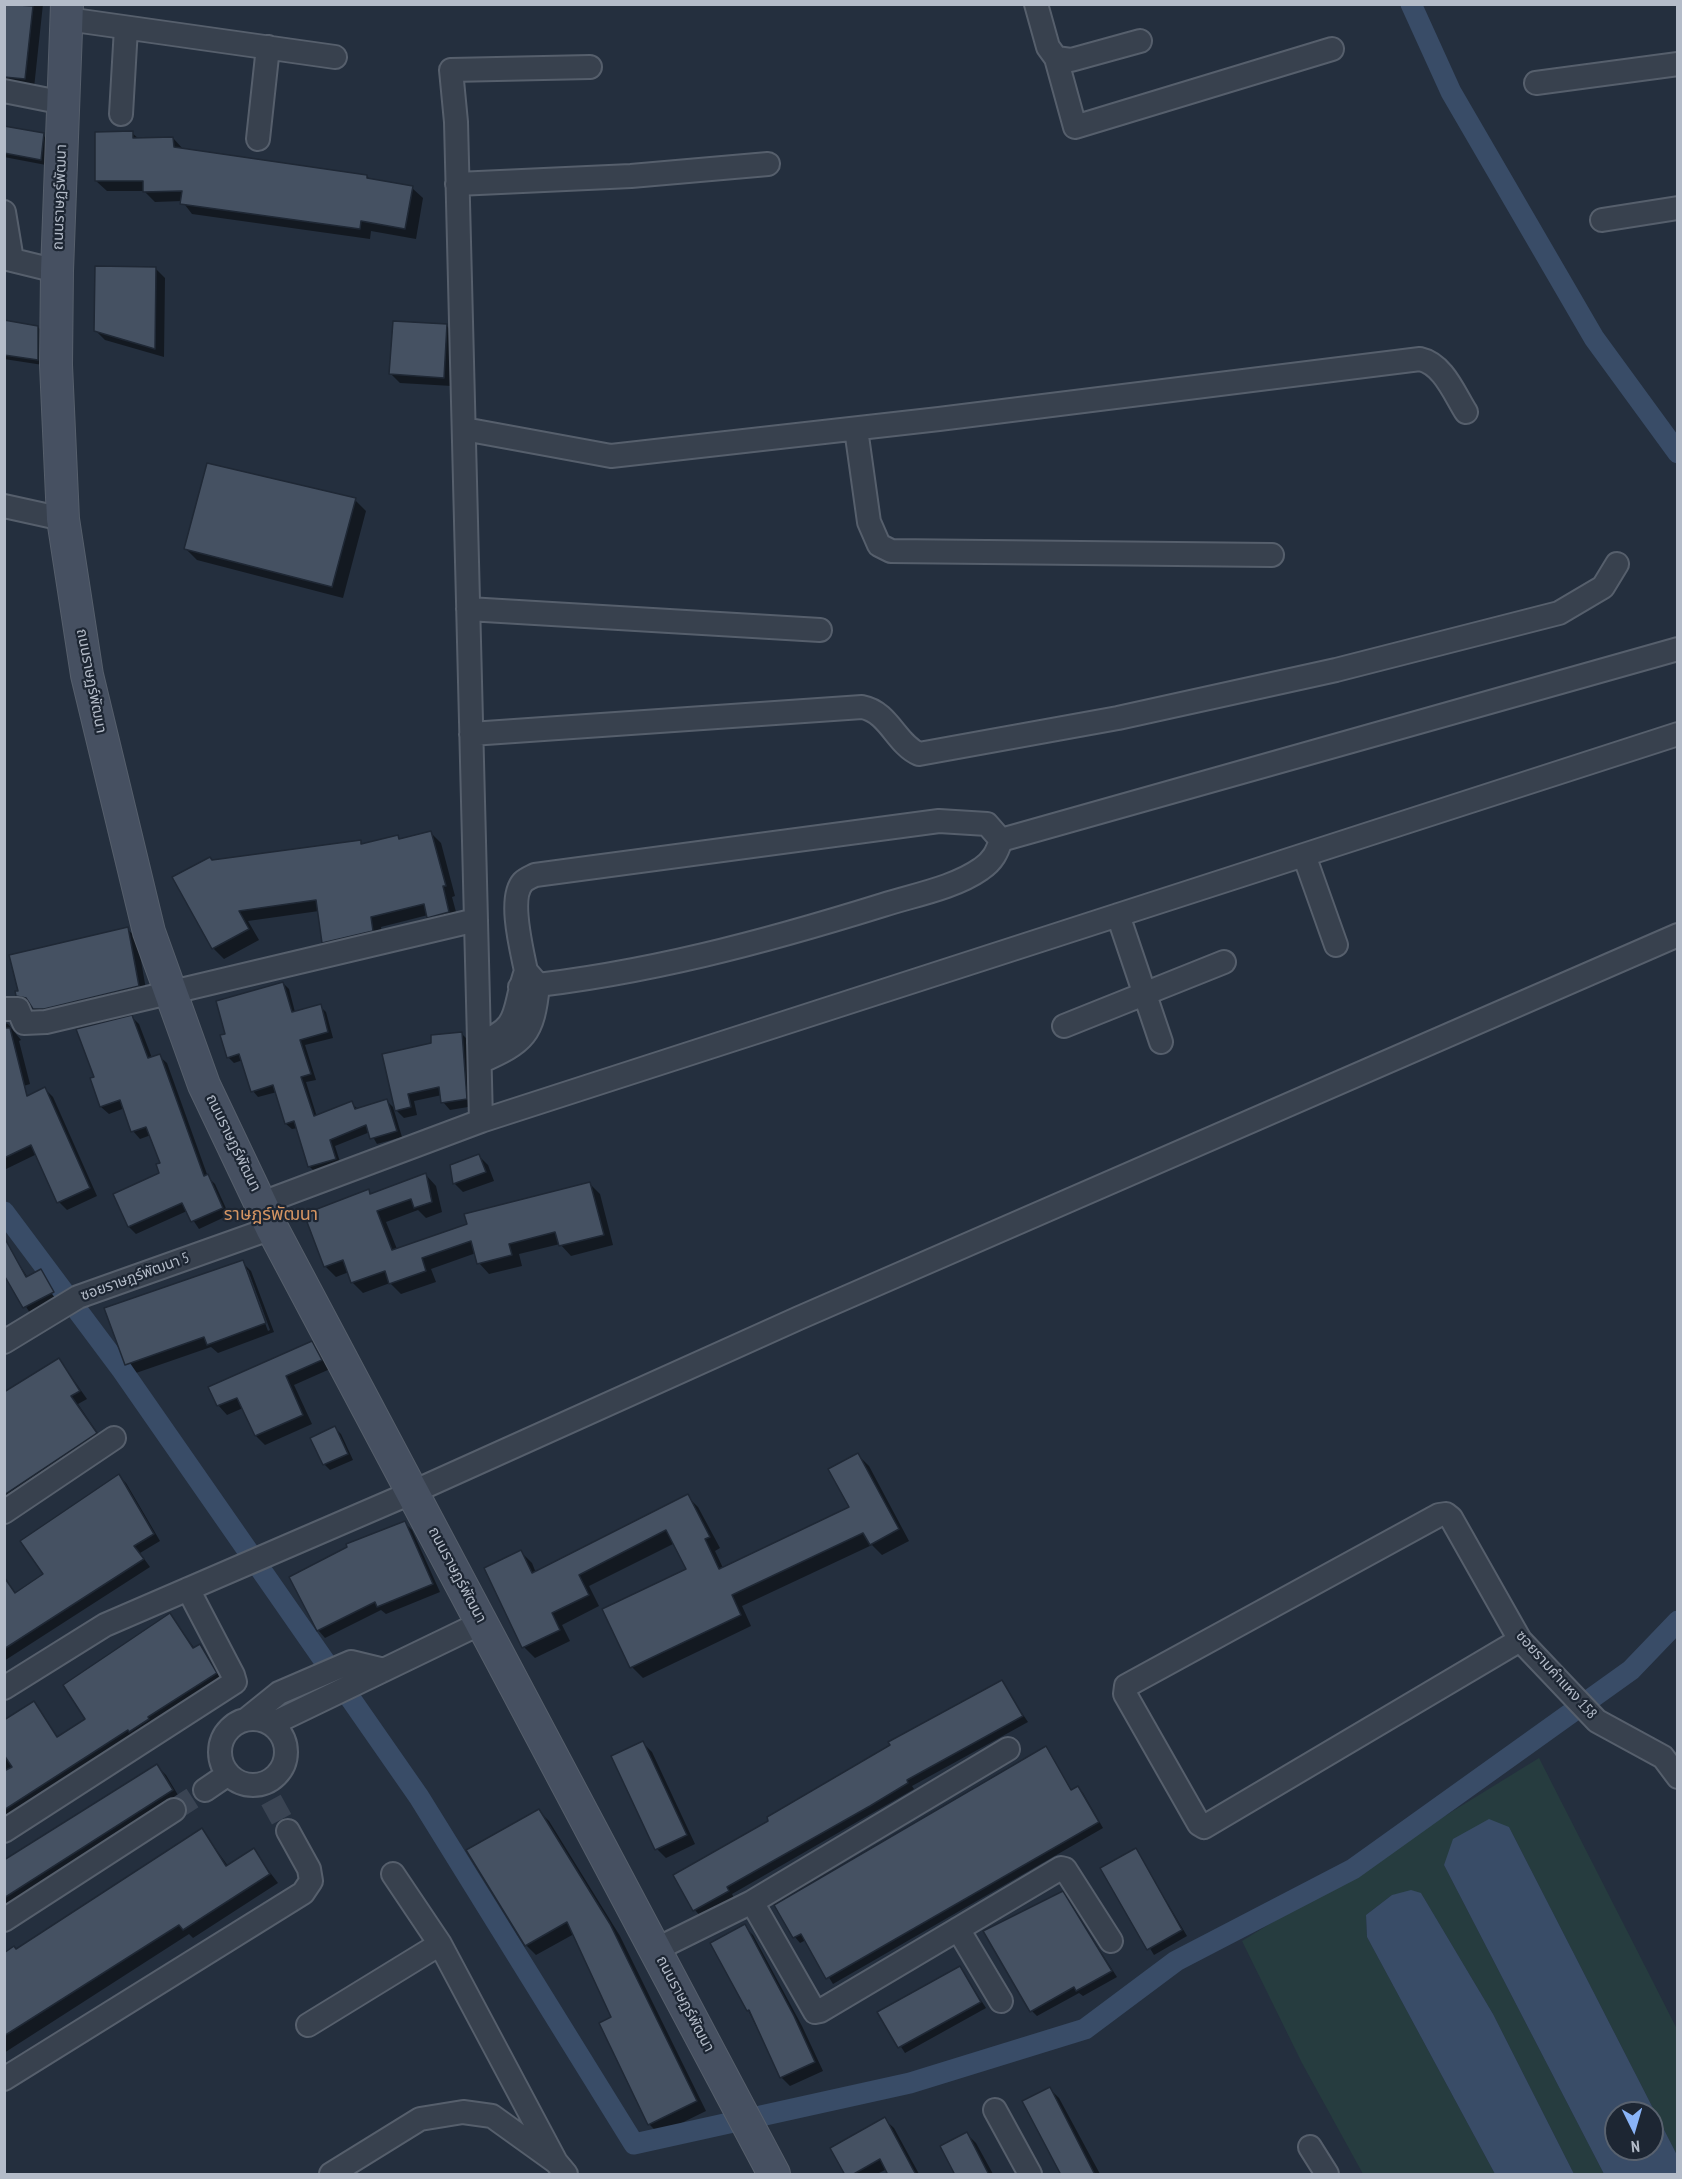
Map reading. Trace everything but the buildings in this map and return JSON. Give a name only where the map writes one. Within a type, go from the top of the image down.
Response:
[{"type":"street","points":[[1036,4],[1048,47],[1056,58],[1074,127],[1332,50]]},
{"type":"street","points":[[67,12],[126,27],[335,57]]},
{"type":"street","name":"ถนนราษฏร์พัฒนา","points":[[67,12],[56,337],[63,519],[87,675],[149,932],[204,1085],[267,1216],[769,2164]]},
{"type":"street","points":[[121,114],[126,27]]},
{"type":"street","points":[[1056,58],[1071,60],[1140,41]]},
{"type":"street","points":[[258,139],[268,47]]},
{"type":"street","points":[[1536,83],[1677,64]]},
{"type":"street","points":[[481,1121],[458,184],[456,122],[451,70],[590,67]]},
{"type":"street","points":[[4,91],[63,103]]},
{"type":"street","points":[[458,184],[631,176],[768,164]]},
{"type":"street","points":[[1602,220],[1677,208]]},
{"type":"street","points":[[4,212],[8,259],[57,271]]},
{"type":"street","points":[[464,429],[611,456],[856,429],[1419,358],[1430,361],[1437,368],[1466,412]]},
{"type":"street","points":[[856,429],[869,522],[879,545],[891,551],[1272,555]]},
{"type":"street","points":[[4,506],[63,519]]},
{"type":"street","points":[[471,734],[862,707],[872,709],[908,748],[919,754],[1118,718],[1336,670],[1558,613],[1603,587],[1617,564]]},
{"type":"street","points":[[468,609],[820,630]]},
{"type":"street","points":[[1001,840],[1677,649]]},
{"type":"street","name":"ซอยราษฎร์พัฒนา 5","points":[[4,1342],[78,1297],[481,1121],[1677,734]]},
{"type":"street","points":[[479,1053],[507,1050],[522,1038],[532,1024],[516,899],[522,883],[535,875],[939,821],[987,824],[1001,840]]},
{"type":"street","points":[[528,981],[626,973],[741,947],[863,911],[954,882],[981,870],[996,856],[1001,840]]},
{"type":"street","points":[[1304,855],[1336,945]]},
{"type":"street","points":[[1118,915],[1161,1042]]},
{"type":"street","points":[[4,1009],[18,1009],[21,1021],[29,1024],[171,993],[476,920]]},
{"type":"street","points":[[4,1688],[105,1625],[270,1551],[413,1492],[821,1308],[1677,935]]},
{"type":"street","points":[[1064,1026],[1224,962]]},
{"type":"street","points":[[4,1512],[114,1438]]},
{"type":"street","name":"ซอยรามคำแหง 158","points":[[1520,1640],[1209,1825],[1199,1824],[1125,1694],[1126,1686],[1439,1515],[1446,1514],[1451,1518],[1520,1640],[1597,1721],[1670,1753],[1677,1777]]},
{"type":"street","points":[[4,1831],[235,1682],[188,1588]]},
{"type":"street","points":[[272,1724],[482,1623]]},
{"type":"street","points":[[248,1718],[272,1724],[287,1744],[283,1769],[267,1792],[244,1786],[227,1775],[218,1753],[226,1730],[248,1718],[279,1693],[351,1662],[376,1673]]},
{"type":"street","points":[[657,1949],[752,1902],[1008,1749]]},
{"type":"street","points":[[205,1790],[227,1775]]},
{"type":"street","points":[[4,1920],[174,1810]]},
{"type":"street","points":[[4,2079],[303,1893],[311,1881],[309,1869],[288,1831]]},
{"type":"street","points":[[752,1902],[815,2012],[1063,1867],[1111,1941]]},
{"type":"street","points":[[393,1874],[440,1944],[561,2168]]},
{"type":"street","points":[[958,1929],[1001,2001]]},
{"type":"street","points":[[308,2025],[440,1944]]},
{"type":"street","points":[[995,2110],[1030,2175]]},
{"type":"street","points":[[331,2175],[420,2119],[463,2112],[492,2116],[561,2168]]},
{"type":"street","points":[[1310,2147],[1327,2175]]},
{"type":"green space","points":[[1539,1758],[1677,2029],[1677,2155],[1664,2130],[1664,2101],[1649,2101],[1509,1827],[1444,1865],[1604,2174],[1574,2174],[1493,2014],[1421,1893],[1392,1895],[1366,1915],[1367,1937],[1495,2174],[1363,2174],[1302,2063],[1242,1941]]},
{"type":"water","points":[[1489,1819],[1509,1827],[1649,2101],[1604,2101],[1604,2161],[1664,2161],[1664,2130],[1677,2155],[1677,2174],[1604,2174],[1444,1865],[1453,1839]]},
{"type":"water","points":[[1411,1890],[1421,1893],[1493,2014],[1574,2174],[1495,2174],[1367,1937],[1366,1915],[1392,1895]]},
{"type":"waterway","points":[[1411,4],[1451,92],[1594,338],[1678,453]]},
{"type":"waterway","points":[[4,1212],[122,1370],[419,1797],[634,2144],[910,2083],[1085,2029],[1176,1961],[1353,1869],[1631,1670],[1678,1621]]},
{"type":"tunnel","points":[[174,1810],[205,1790]]},
{"type":"tunnel","points":[[271,1800],[288,1831]]},
{"type":"district","name":"ราษฎร์พัฒนา","points":[[271,1215]]}]
